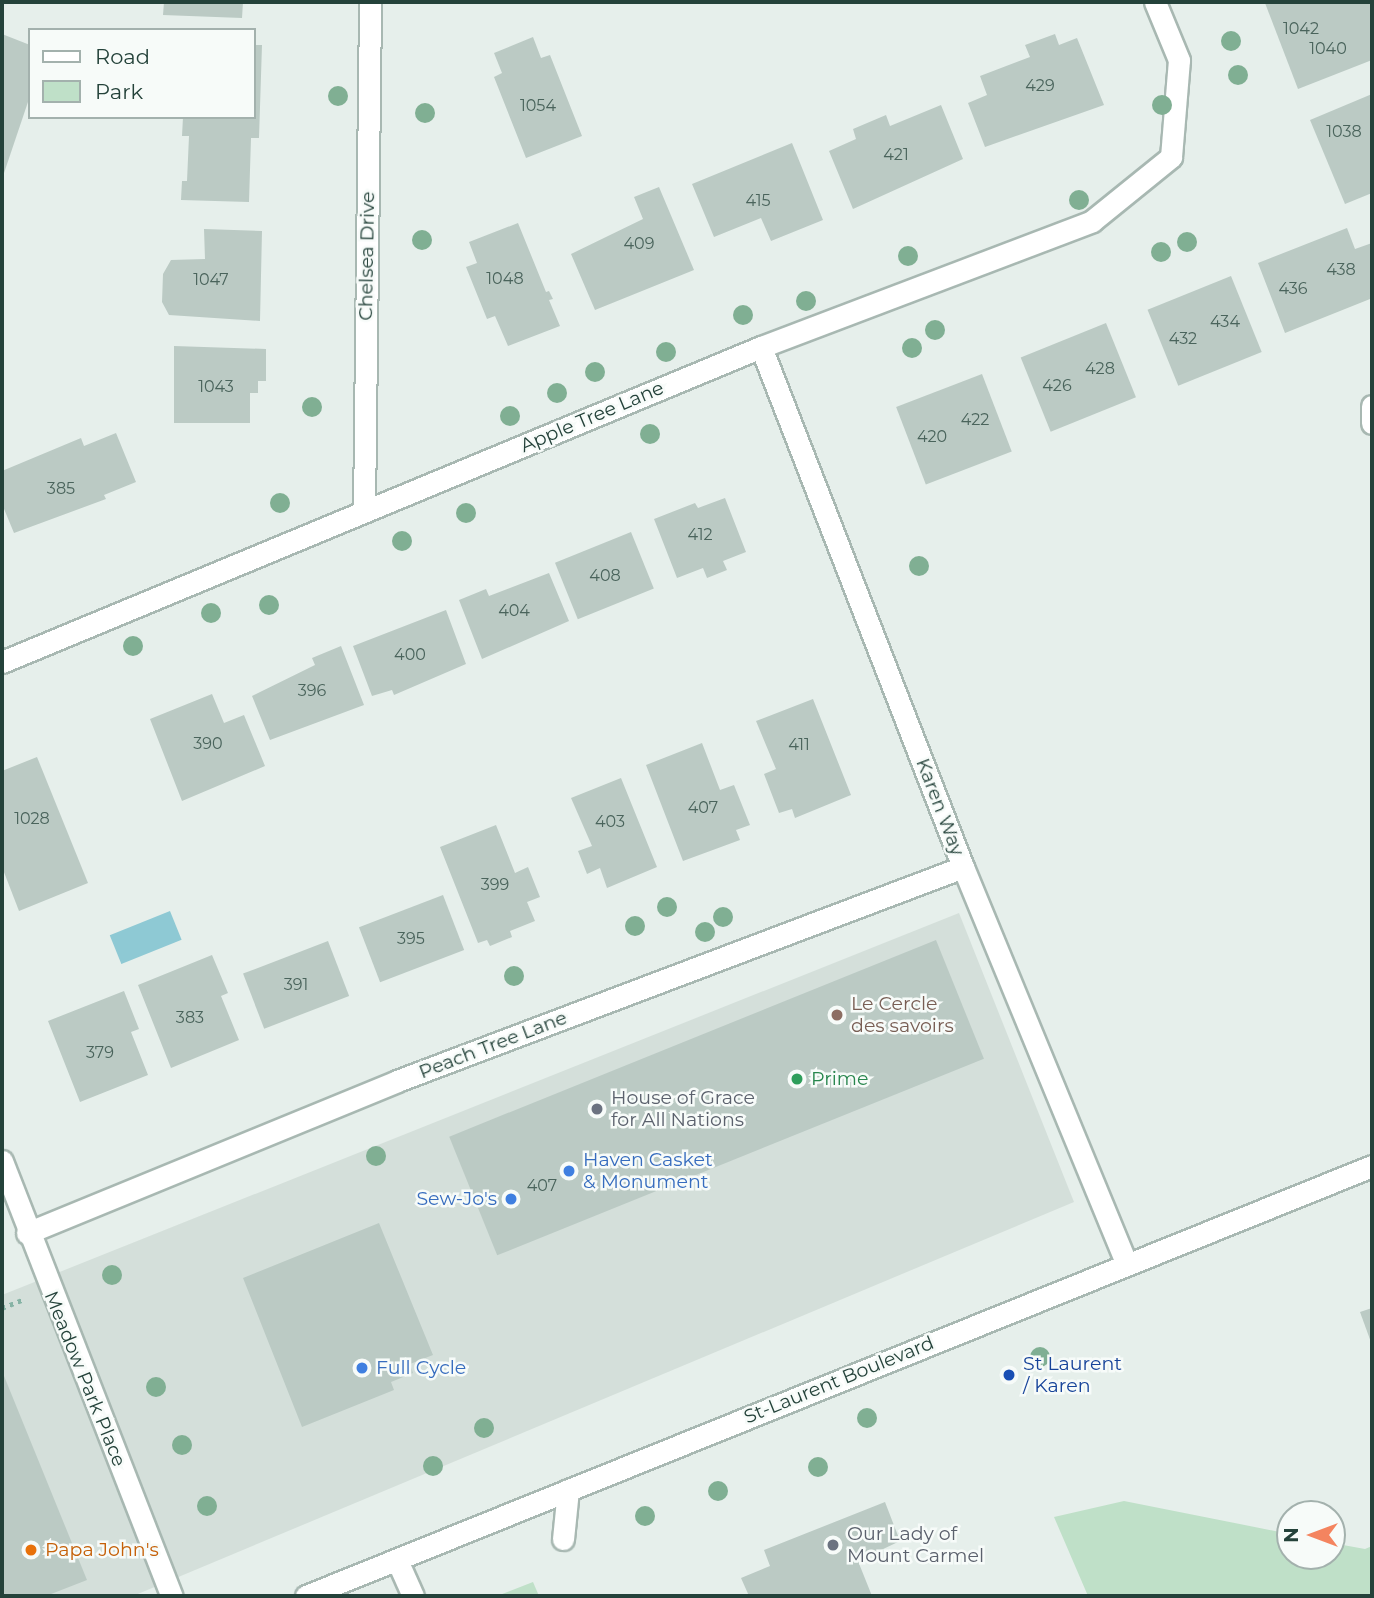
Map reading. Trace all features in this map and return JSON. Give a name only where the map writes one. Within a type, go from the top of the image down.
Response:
[{"type":"street","name":"Chelsea Drive","points":[[364,511],[370,2]]},
{"type":"street","name":"Apple Tree Lane","points":[[2,662],[761,347],[1093,221],[1171,157],[1179,60],[1155,2]]},
{"type":"street","name":"Karen Way","points":[[761,347],[963,867],[1127,1264]]},
{"type":"street","points":[[1372,406],[1372,423]]},
{"type":"street","name":"Peach Tree Lane","points":[[27,1233],[397,1081],[963,867]]},
{"type":"street","name":"Meadow Park Place","points":[[2,1161],[27,1233],[173,1596]]},
{"type":"street","name":"St-Laurent Boulevard","points":[[306,1596],[1372,1166]]},
{"type":"street","points":[[563,1539],[568,1490]]},
{"type":"street","points":[[397,1560],[413,1596]]},
{"type":"shaded area","points":[[959,913],[1074,1202],[133,1596],[2,1596],[2,1295]]},
{"type":"green space","points":[[1124,1501],[1276,1531],[1276,1570],[1346,1570],[1346,1546],[1365,1549],[1372,1546],[1372,1596],[1088,1596],[1054,1517]]},
{"type":"green space","points":[[533,1582],[539,1596],[497,1596]]},
{"type":"water","points":[[170,911],[182,940],[121,964],[110,935]]},
{"type":"building","points":[[164,2],[243,2],[242,18],[163,15]]},
{"type":"building","points":[[1372,2],[1372,60],[1298,89],[1265,3]]},
{"type":"building","points":[[2,34],[28,44],[28,102],[2,179]]},
{"type":"building","points":[[1055,34],[1059,45],[1077,38],[1104,105],[985,147],[968,103],[987,95],[980,76],[1030,57],[1025,45]]},
{"type":"building","points":[[533,37],[541,58],[550,55],[582,136],[526,158],[494,77],[502,73],[494,53]]},
{"type":"building","points":[[256,45],[262,45],[259,138],[251,138],[249,202],[181,200],[182,181],[187,181],[189,136],[182,136],[183,119],[256,119]]},
{"type":"building","points":[[1372,94],[1372,193],[1345,204],[1310,120]]},
{"type":"building","points":[[941,105],[963,159],[853,209],[829,151],[856,139],[853,129],[886,115],[890,126]]},
{"type":"building","points":[[792,143],[823,220],[771,241],[761,218],[714,237],[692,184]]},
{"type":"building","points":[[659,187],[694,270],[595,310],[571,254],[643,219],[634,197]]},
{"type":"building","points":[[518,223],[546,292],[549,291],[553,299],[549,300],[560,326],[508,346],[495,316],[487,319],[466,267],[477,263],[469,242]]},
{"type":"building","points":[[1347,228],[1355,249],[1372,243],[1370,299],[1285,333],[1258,263]]},
{"type":"building","points":[[204,229],[262,231],[260,321],[169,315],[162,302],[163,274],[171,260],[205,259]]},
{"type":"building","points":[[1231,276],[1262,352],[1178,386],[1148,310]]},
{"type":"building","points":[[1106,323],[1136,397],[1051,432],[1021,357]]},
{"type":"building","points":[[174,346],[266,349],[266,381],[258,381],[258,393],[250,393],[250,423],[174,423]]},
{"type":"building","points":[[982,374],[1012,451],[926,484],[896,407]]},
{"type":"building","points":[[116,433],[136,482],[104,495],[106,499],[14,533],[2,504],[2,471],[81,438],[84,446]]},
{"type":"building","points":[[725,498],[746,552],[723,561],[727,570],[707,578],[703,568],[677,578],[654,519],[695,503],[698,508]]},
{"type":"building","points":[[631,532],[654,589],[578,619],[555,563]]},
{"type":"building","points":[[549,573],[569,621],[482,659],[459,600],[486,589],[489,596]]},
{"type":"building","points":[[446,610],[466,664],[394,695],[392,690],[372,696],[353,646]]},
{"type":"building","points":[[341,646],[364,705],[270,740],[252,696],[315,665],[312,658]]},
{"type":"building","points":[[212,694],[224,723],[244,715],[265,766],[182,801],[150,719]]},
{"type":"building","points":[[813,699],[851,795],[795,818],[792,809],[779,813],[764,774],[776,769],[756,721]]},
{"type":"building","points":[[702,743],[720,790],[734,785],[750,825],[736,830],[740,840],[683,861],[646,765]]},
{"type":"building","points":[[37,757],[88,883],[19,911],[2,867],[2,771]]},
{"type":"building","points":[[621,778],[657,867],[607,888],[600,868],[587,874],[578,851],[592,846],[571,798]]},
{"type":"building","points":[[496,825],[515,873],[528,867],[540,897],[527,902],[535,921],[510,931],[512,937],[490,946],[487,940],[478,943],[440,847]]},
{"type":"building","points":[[443,895],[464,950],[380,982],[359,927]]},
{"type":"building","points":[[936,940],[984,1059],[497,1255],[449,1137]]},
{"type":"building","points":[[328,941],[349,996],[264,1029],[243,974]]},
{"type":"building","points":[[212,955],[228,993],[221,996],[239,1040],[171,1068],[138,985]]},
{"type":"building","points":[[124,991],[139,1029],[131,1032],[148,1075],[80,1102],[48,1021]]},
{"type":"building","points":[[379,1223],[433,1355],[410,1364],[413,1373],[391,1382],[394,1390],[302,1427],[243,1278]]},
{"type":"building","points":[[1372,1308],[1372,1345],[1360,1312]]},
{"type":"building","points":[[2,1371],[87,1580],[46,1596],[2,1596]]},
{"type":"building","name":"Our Lady of Mount Carmel","points":[[885,1502],[900,1541],[858,1561],[872,1596],[749,1596],[741,1578],[770,1566],[764,1550]]},
{"type":"place","name":"Le Cercle des savoirs","points":[[837,1015]]},
{"type":"place","name":"Prime","points":[[797,1079]]},
{"type":"place","name":"House of Grace for All Nations","points":[[597,1109]]},
{"type":"place","name":"Haven Casket & Monument","points":[[569,1171]]},
{"type":"place","name":"Sew-Jo's","points":[[511,1199]]},
{"type":"place","name":"Full Cycle","points":[[362,1368]]},
{"type":"place","name":"St Laurent / Karen","points":[[1009,1375]]},
{"type":"place","name":"Our Lady of Mount Carmel","points":[[833,1545]]},
{"type":"place","name":"Papa John's","points":[[31,1550]]}]
